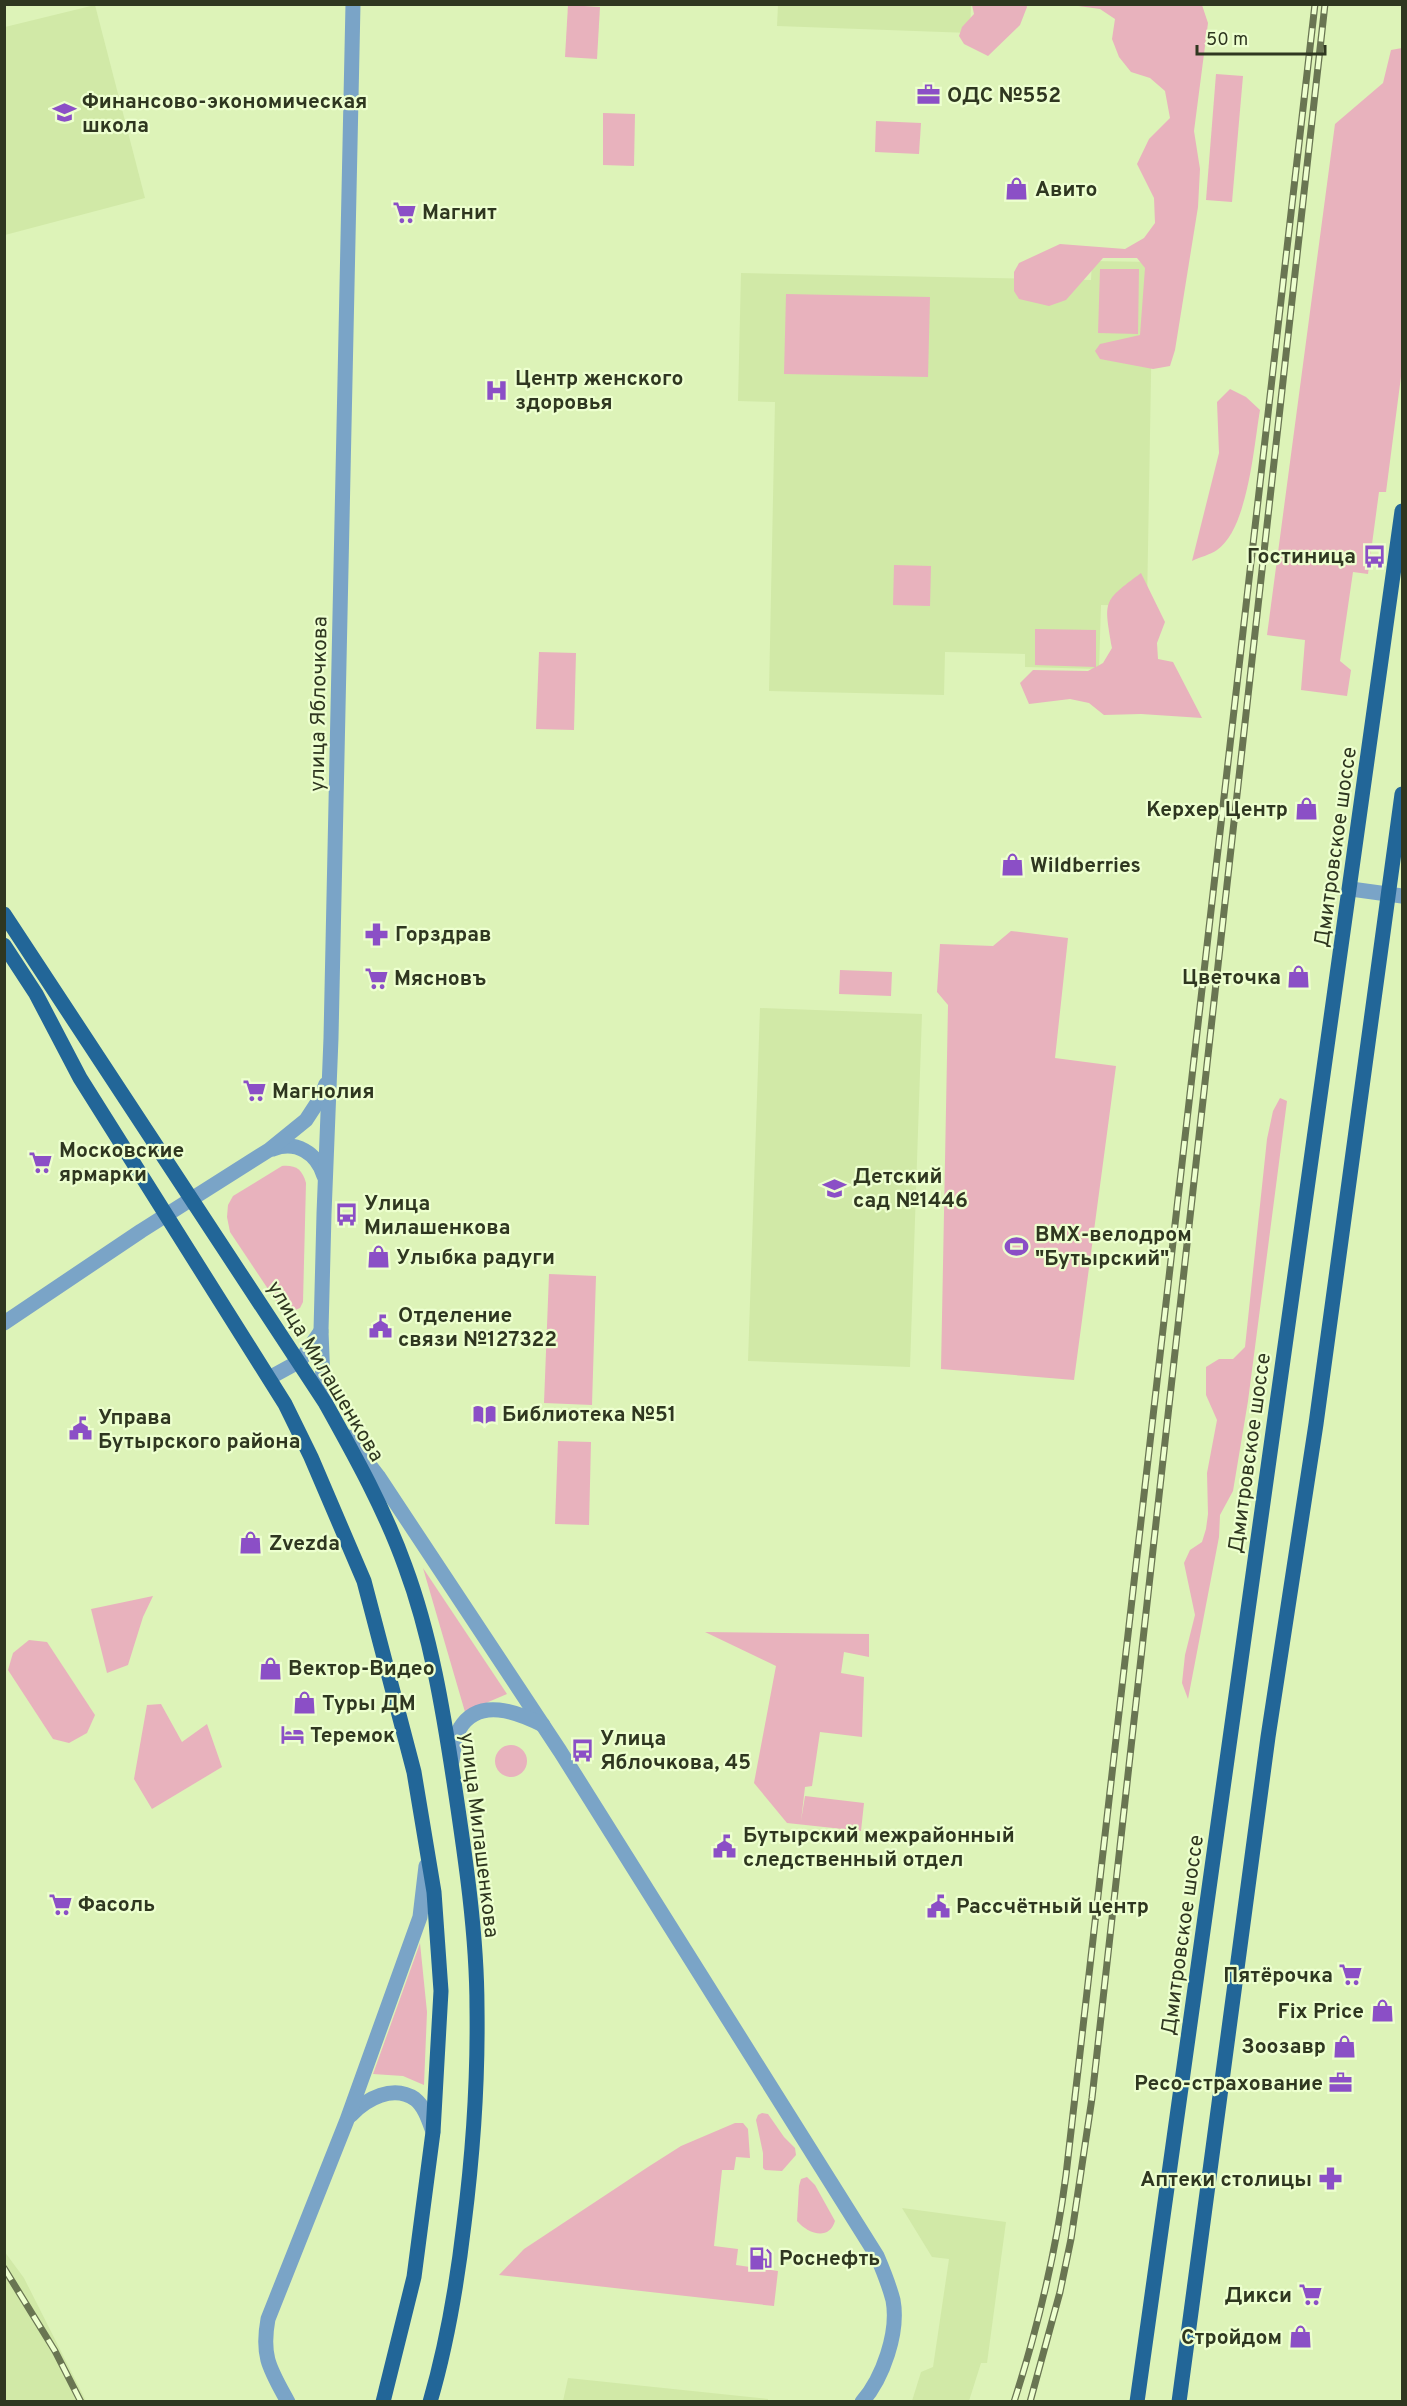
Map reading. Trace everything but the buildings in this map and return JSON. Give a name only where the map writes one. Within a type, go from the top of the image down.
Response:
[{"type":"main road","name":"Дмитровское шоссе","points":[[1137,2402],[1351,889],[1402,511]]},
{"type":"main road","points":[[1179,2402],[1268,1737],[1396,895],[1402,794]]},
{"type":"main road","name":"улица Милашенкова","points":[[4,914],[300,1361],[326,1404],[369,1484],[406,1566],[434,1661],[467,1872],[477,2006],[476,2099],[457,2282],[430,2402]]},
{"type":"main road","points":[[4,945],[36,994],[80,1078],[285,1404],[311,1457],[363,1581],[414,1772],[427,1839],[434,1892],[441,1991],[433,2132],[414,2277],[383,2402]]},
{"type":"street","name":"улица Яблочкова","points":[[326,1404],[321,1330],[324,1179],[330,1073],[353,4]]},
{"type":"street","points":[[1351,889],[1396,895]]},
{"type":"street","points":[[4,1323],[192,1198],[269,1150],[306,1120],[321,1097],[330,1073]]},
{"type":"street","points":[[269,1150],[280,1146],[304,1149],[321,1167],[324,1179]]},
{"type":"street","points":[[269,1378],[300,1361],[321,1330]]},
{"type":"street","points":[[340,1429],[378,1476],[543,1725],[877,2256],[893,2302],[892,2331],[888,2355],[862,2402]]},
{"type":"street","points":[[452,1767],[459,1729],[469,1718],[482,1711],[497,1709],[511,1711],[543,1725]]},
{"type":"street","points":[[288,2402],[268,2366],[265,2351],[268,2319],[347,2120],[420,1917],[426,1881],[427,1839]]},
{"type":"street","points":[[347,2120],[362,2104],[381,2094],[400,2094],[415,2099],[427,2114],[433,2132]]},
{"type":"shaded area","points":[[1026,4],[1027,7],[1020,25],[988,56],[964,44],[959,36],[962,27],[974,14],[972,5]]},
{"type":"shaded area","name":"Финансово-экономическая школа","points":[[95,5],[145,198],[5,235],[5,27]]},
{"type":"shaded area","points":[[568,5],[600,7],[597,59],[565,57]]},
{"type":"shaded area","points":[[778,5],[971,5],[970,33],[777,26]]},
{"type":"shaded area","points":[[1071,5],[1202,5],[1208,23],[1194,131],[1200,169],[1198,207],[1175,350],[1170,366],[1153,369],[1100,359],[1095,351],[1100,344],[1140,335],[1145,268],[1137,258],[1103,258],[1066,300],[1049,306],[1019,299],[1014,291],[1014,272],[1019,263],[1060,244],[1125,249],[1144,238],[1155,223],[1154,198],[1137,164],[1149,139],[1170,118],[1165,91],[1150,78],[1131,72],[1119,57],[1112,39],[1115,19],[1100,9]]},
{"type":"shaded area","points":[[1402,48],[1402,369],[1386,492],[1379,492],[1368,574],[1353,572],[1340,661],[1351,670],[1347,696],[1301,690],[1305,640],[1267,635],[1335,124],[1383,83],[1391,50]]},
{"type":"shaded area","points":[[1216,74],[1243,76],[1232,202],[1206,200]]},
{"type":"shaded area","points":[[603,113],[635,114],[634,166],[603,165]]},
{"type":"shaded area","points":[[876,121],[921,123],[919,154],[875,152]]},
{"type":"shaded area","points":[[1092,261],[1153,262],[1147,606],[1101,605],[1099,669],[1025,667],[1025,654],[945,652],[944,695],[769,691],[775,402],[738,401],[741,273],[1091,280]]},
{"type":"shaded area","points":[[1100,269],[1139,269],[1138,334],[1098,333]]},
{"type":"shaded area","points":[[786,294],[930,297],[928,377],[784,374]]},
{"type":"shaded area","points":[[1230,389],[1246,397],[1260,410],[1248,485],[1243,506],[1228,539],[1214,552],[1192,561],[1219,453],[1217,402]]},
{"type":"shaded area","points":[[894,565],[931,566],[930,606],[893,605]]},
{"type":"shaded area","points":[[1141,573],[1165,622],[1157,643],[1158,659],[1173,662],[1202,718],[1141,714],[1104,715],[1089,703],[1070,699],[1029,704],[1020,683],[1033,670],[1088,671],[1095,667],[1035,665],[1035,629],[1096,630],[1096,667],[1103,663],[1112,648],[1107,611],[1109,603],[1119,590]]},
{"type":"shaded area","points":[[539,652],[576,653],[574,730],[536,729]]},
{"type":"shaded area","name":"BMX-велодром \"Бутырский\"","points":[[1011,931],[1068,938],[1055,1058],[1116,1066],[1074,1380],[941,1369],[948,1005],[937,992],[940,944],[993,946]]},
{"type":"shaded area","points":[[840,970],[892,972],[891,996],[839,994]]},
{"type":"shaded area","name":"Детский сад №1446","points":[[760,1008],[922,1014],[910,1367],[748,1361]]},
{"type":"shaded area","points":[[1280,1098],[1287,1101],[1248,1401],[1233,1491],[1220,1515],[1219,1537],[1188,1699],[1182,1683],[1185,1655],[1195,1615],[1184,1563],[1190,1550],[1202,1542],[1206,1529],[1207,1473],[1217,1420],[1206,1395],[1206,1367],[1219,1359],[1233,1359],[1245,1347],[1267,1139],[1273,1111]]},
{"type":"shaded area","points":[[282,1166],[298,1169],[303,1174],[306,1183],[303,1302],[300,1308],[290,1312],[280,1307],[230,1232],[227,1217],[228,1205],[233,1196]]},
{"type":"shaded area","points":[[549,1274],[596,1276],[592,1405],[544,1403]]},
{"type":"shaded area","points":[[558,1441],[591,1442],[589,1525],[555,1524]]},
{"type":"shaded area","points":[[423,1568],[507,1694],[465,1712]]},
{"type":"shaded area","points":[[153,1596],[143,1617],[128,1665],[107,1673],[91,1609]]},
{"type":"shaded area","points":[[705,1632],[869,1634],[869,1657],[844,1652],[841,1673],[864,1677],[862,1737],[820,1732],[812,1786],[805,1787],[801,1821],[805,1796],[864,1803],[861,1831],[787,1823],[754,1783],[776,1666]]},
{"type":"shaded area","points":[[29,1640],[47,1642],[95,1715],[87,1733],[69,1743],[53,1739],[8,1670],[13,1653]]},
{"type":"shaded area","points":[[161,1704],[182,1742],[207,1724],[222,1767],[152,1809],[134,1779],[147,1705]]},
{"type":"shaded area","points":[[511,1745],[522,1750],[527,1761],[522,1772],[511,1777],[500,1772],[495,1761],[500,1750]]},
{"type":"shaded area","points":[[420,1943],[427,2012],[424,2085],[403,2076],[373,2074]]},
{"type":"shaded area","points":[[762,2113],[768,2114],[795,2148],[796,2155],[782,2171],[763,2168],[763,2153],[756,2120]]},
{"type":"shaded area","points":[[735,2123],[743,2123],[748,2129],[750,2158],[736,2157],[734,2170],[722,2170],[714,2246],[738,2249],[736,2265],[778,2271],[774,2306],[499,2275],[524,2249],[648,2167],[681,2146]]},
{"type":"shaded area","points":[[807,2177],[815,2185],[835,2221],[828,2231],[823,2233],[812,2232],[797,2221],[799,2186],[801,2179]]},
{"type":"shaded area","points":[[902,2208],[1006,2222],[987,2363],[981,2363],[969,2401],[912,2401],[921,2372],[933,2367],[949,2259],[932,2257]]},
{"type":"shaded area","points":[[4,2251],[24,2278],[86,2401],[5,2401]]},
{"type":"shaded area","points":[[568,2378],[768,2399],[768,2402],[563,2401]]},
{"type":"railway","points":[[1014,2402],[1045,2289],[1066,2175],[1315,4]]},
{"type":"railway","points":[[1030,2402],[1060,2292],[1071,2239],[1092,2098],[1325,4]]},
{"type":"railway","points":[[4,2268],[55,2351],[81,2402]]},
{"type":"place","name":"ОДС №552","points":[[929,95]]},
{"type":"place","name":"Финансово-экономическая школа","points":[[64,113]]},
{"type":"place","name":"Авито","points":[[1017,189]]},
{"type":"place","name":"Магнит","points":[[404,212]]},
{"type":"place","name":"Центр женского здоровья","points":[[497,390]]},
{"type":"place","name":"Гостиница","points":[[1374,556]]},
{"type":"place","name":"Керхер Центр","points":[[1306,809]]},
{"type":"place","name":"Wildberries","points":[[1012,865]]},
{"type":"place","name":"Горздрав","points":[[377,934]]},
{"type":"place","name":"Цветочка","points":[[1299,977]]},
{"type":"place","name":"Мясновъ","points":[[376,978]]},
{"type":"place","name":"Магнолия","points":[[254,1091]]},
{"type":"place","name":"Московские ярмарки","points":[[41,1162]]},
{"type":"place","name":"Детский сад №1446","points":[[835,1188]]},
{"type":"place","name":"Улица Милашенкова","points":[[346,1215]]},
{"type":"place","name":"BMX-велодром \"Бутырский\"","points":[[1017,1246]]},
{"type":"place","name":"Улыбка радуги","points":[[378,1257]]},
{"type":"place","name":"Отделение связи №127322","points":[[380,1327]]},
{"type":"place","name":"Библиотека №51","points":[[484,1414]]},
{"type":"place","name":"Управа Бутырского района","points":[[80,1429]]},
{"type":"place","name":"Zvezda","points":[[251,1543]]},
{"type":"place","name":"Вектор-Видео","points":[[270,1668]]},
{"type":"place","name":"Туры ДМ","points":[[304,1703]]},
{"type":"place","name":"Теремок","points":[[292,1735]]},
{"type":"place","name":"Улица Яблочкова, 45","points":[[582,1750]]},
{"type":"place","name":"Бутырский межрайонный следственный отдел","points":[[725,1847]]},
{"type":"place","name":"Фасоль","points":[[60,1904]]},
{"type":"place","name":"Рассчётный центр","points":[[938,1906]]},
{"type":"place","name":"Пятёрочка","points":[[1351,1975]]},
{"type":"place","name":"Fix Price","points":[[1382,2011]]},
{"type":"place","name":"Зоозавр","points":[[1344,2046]]},
{"type":"place","name":"Ресо-страхование","points":[[1341,2083]]},
{"type":"place","name":"Аптеки столицы","points":[[1330,2179]]},
{"type":"place","name":"Роснефть","points":[[761,2258]]},
{"type":"place","name":"Дикси","points":[[1310,2295]]},
{"type":"place","name":"Стройдом","points":[[1300,2337]]}]
